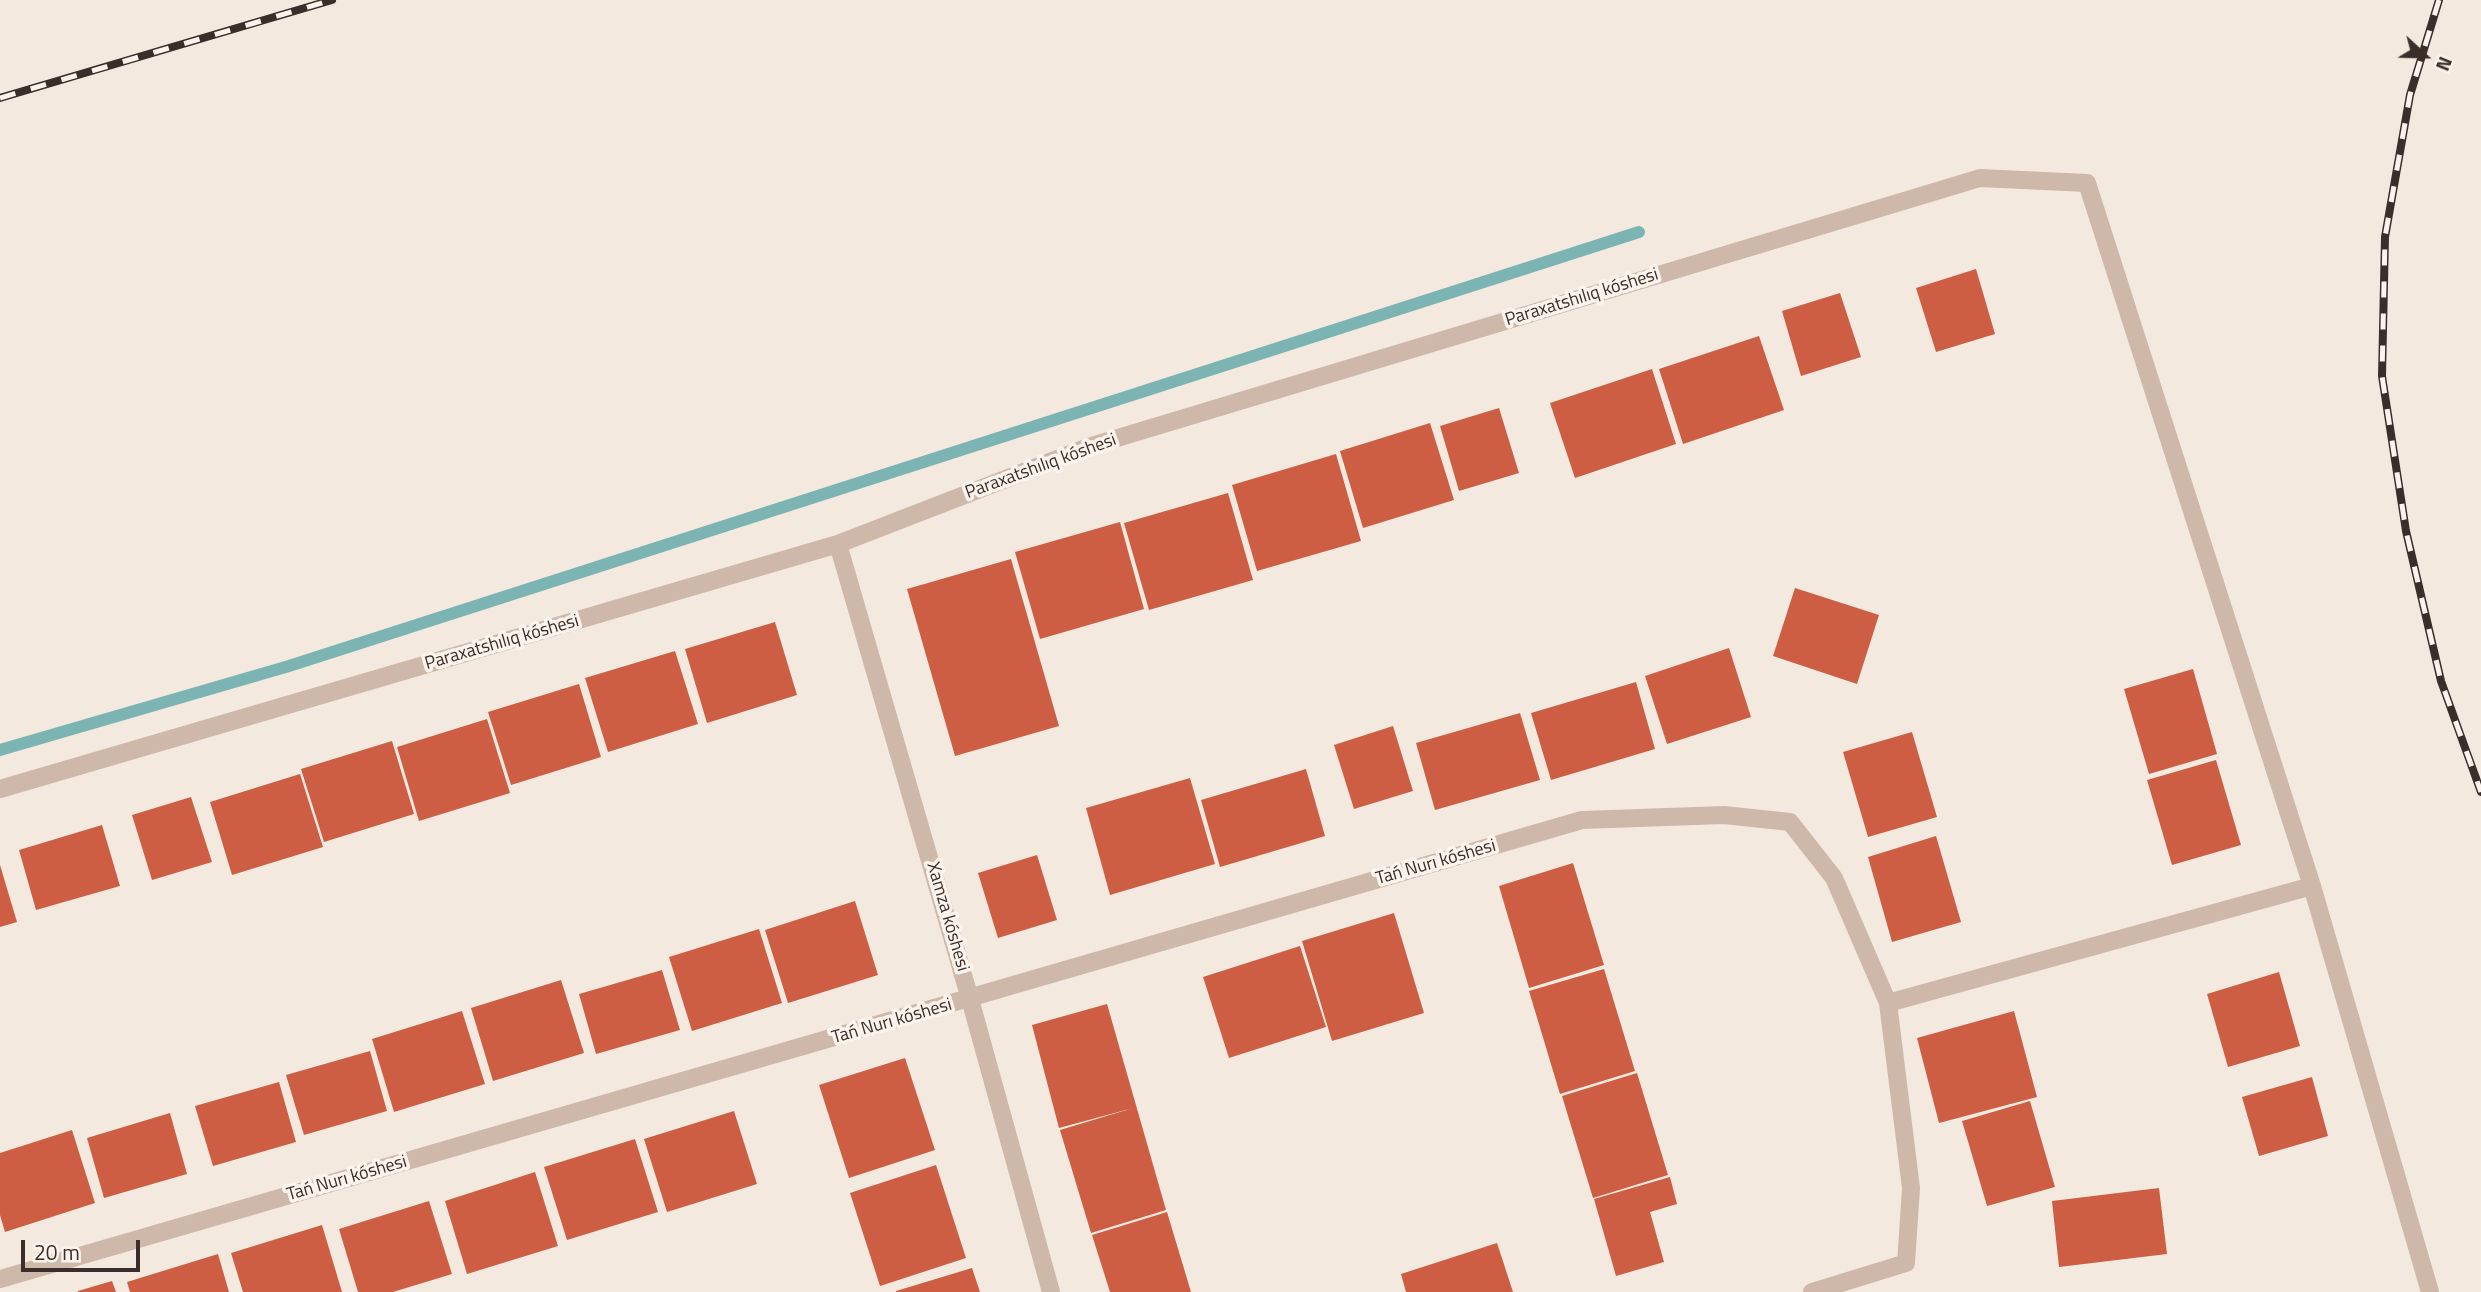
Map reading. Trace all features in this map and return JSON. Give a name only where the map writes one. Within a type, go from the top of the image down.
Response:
[{"type":"street","name":"Paraxatshılıq kóshesi","points":[[0,789],[838,544],[1091,446],[1980,178],[2087,183],[2312,886]]},
{"type":"street","name":"Xamza kóshesi","points":[[838,544],[970,999],[1051,1292]]},
{"type":"street","name":"Tań Nurı kóshesi","points":[[0,1279],[1583,820],[1724,815],[1790,822],[1833,878],[1888,1003]]},
{"type":"street","points":[[1812,1292],[1906,1263],[1911,1188],[1888,1003],[2312,886],[2430,1292]]},
{"type":"building","points":[[1976,269],[1995,334],[1936,352],[1916,288]]},
{"type":"building","points":[[1840,293],[1861,357],[1801,376],[1782,311]]},
{"type":"building","points":[[1759,336],[1784,410],[1683,444],[1659,369]]},
{"type":"building","points":[[1652,369],[1676,444],[1575,478],[1550,403]]},
{"type":"building","points":[[1499,408],[1519,473],[1459,491],[1440,426]]},
{"type":"building","points":[[1430,423],[1454,500],[1363,528],[1340,451]]},
{"type":"building","points":[[1336,454],[1361,541],[1257,571],[1232,485]]},
{"type":"building","points":[[1228,493],[1253,580],[1149,610],[1124,523]]},
{"type":"building","points":[[1120,522],[1144,609],[1040,639],[1015,552]]},
{"type":"building","points":[[1011,559],[1059,726],[955,756],[907,589]]},
{"type":"building","points":[[1795,588],[1879,615],[1857,684],[1773,656]]},
{"type":"building","points":[[775,622],[797,695],[707,723],[685,649]]},
{"type":"building","points":[[1729,648],[1751,717],[1667,744],[1645,676]]},
{"type":"building","points":[[675,651],[698,724],[608,752],[585,678]]},
{"type":"building","points":[[2193,669],[2217,754],[2149,774],[2124,689]]},
{"type":"building","points":[[1636,682],[1655,749],[1551,780],[1531,713]]},
{"type":"building","points":[[579,684],[601,757],[511,785],[488,712]]},
{"type":"building","points":[[1520,713],[1540,780],[1435,810],[1416,743]]},
{"type":"building","points":[[487,719],[510,793],[419,821],[397,747]]},
{"type":"building","points":[[1393,726],[1413,791],[1354,809],[1334,745]]},
{"type":"building","points":[[1912,732],[1937,817],[1868,837],[1843,752]]},
{"type":"building","points":[[392,741],[414,814],[324,842],[301,769]]},
{"type":"building","points":[[2216,760],[2241,845],[2172,865],[2147,780]]},
{"type":"building","points":[[1306,769],[1325,836],[1220,867],[1201,800]]},
{"type":"building","points":[[300,774],[323,847],[232,875],[210,802]]},
{"type":"building","points":[[1190,778],[1215,864],[1110,895],[1086,808]]},
{"type":"building","points":[[191,797],[212,862],[152,880],[132,815]]},
{"type":"building","points":[[102,825],[120,886],[36,910],[19,850]]},
{"type":"building","points":[[1936,836],[1961,922],[1892,942],[1868,857]]},
{"type":"building","points":[[1037,855],[1057,920],[998,938],[978,873]]},
{"type":"building","points":[[1573,863],[1604,965],[1529,988],[1499,886]]},
{"type":"building","points":[[0,865],[17,922],[0,927]]},
{"type":"building","points":[[855,901],[878,975],[788,1003],[765,930]]},
{"type":"building","points":[[1394,913],[1424,1013],[1332,1041],[1302,941]]},
{"type":"building","points":[[759,929],[782,1003],[692,1031],[669,957]]},
{"type":"building","points":[[1300,946],[1326,1027],[1229,1058],[1203,977]]},
{"type":"building","points":[[1604,969],[1635,1071],[1560,1094],[1529,991]]},
{"type":"building","points":[[662,970],[680,1030],[596,1054],[579,994]]},
{"type":"building","points":[[2279,972],[2300,1046],[2228,1067],[2207,994]]},
{"type":"building","points":[[561,980],[584,1053],[493,1081],[471,1008]]},
{"type":"building","points":[[1107,1004],[1166,1210],[1091,1233],[1060,1130],[1133,1108],[1059,1128],[1032,1025]]},
{"type":"building","points":[[462,1011],[485,1084],[394,1112],[372,1039]]},
{"type":"building","points":[[2014,1011],[2037,1097],[1939,1123],[1917,1038]]},
{"type":"building","points":[[370,1051],[387,1111],[304,1135],[286,1075]]},
{"type":"building","points":[[905,1058],[935,1150],[849,1178],[819,1085]]},
{"type":"building","points":[[1637,1073],[1668,1175],[1593,1198],[1562,1096]]},
{"type":"building","points":[[2312,1077],[2328,1136],[2259,1156],[2242,1097]]},
{"type":"building","points":[[279,1082],[296,1142],[213,1166],[195,1106]]},
{"type":"building","points":[[2030,1101],[2055,1187],[1987,1206],[1962,1121]]},
{"type":"building","points":[[734,1111],[757,1184],[667,1212],[644,1139]]},
{"type":"building","points":[[170,1113],[187,1174],[104,1198],[87,1138]]},
{"type":"building","points":[[72,1130],[95,1203],[5,1232],[0,1215],[0,1153]]},
{"type":"building","points":[[635,1139],[658,1212],[567,1240],[544,1167]]},
{"type":"building","points":[[936,1165],[966,1258],[880,1286],[850,1193]]},
{"type":"building","points":[[535,1172],[558,1246],[467,1274],[445,1201]]},
{"type":"building","points":[[1670,1177],[1677,1204],[1650,1212],[1664,1262],[1616,1276],[1594,1199]]},
{"type":"building","points":[[2159,1188],[2167,1254],[2059,1267],[2052,1201]]},
{"type":"building","points":[[429,1201],[452,1274],[393,1292],[358,1292],[339,1229]]},
{"type":"building","points":[[1167,1212],[1191,1292],[1110,1292],[1092,1235]]},
{"type":"building","points":[[322,1225],[342,1292],[243,1292],[231,1253]]},
{"type":"building","points":[[1497,1243],[1513,1292],[1406,1292],[1401,1274]]},
{"type":"building","points":[[218,1254],[229,1292],[130,1292],[127,1282]]},
{"type":"building","points":[[972,1268],[980,1292],[896,1292],[896,1291]]},
{"type":"building","points":[[112,1281],[116,1292],[78,1292],[78,1291]]},
{"type":"waterway","points":[[0,750],[289,666],[1639,232]]},
{"type":"railway","points":[[0,98],[332,0]]},
{"type":"railway","points":[[2439,0],[2410,95],[2385,237],[2382,376],[2406,531],[2441,681],[2481,792]]}]
